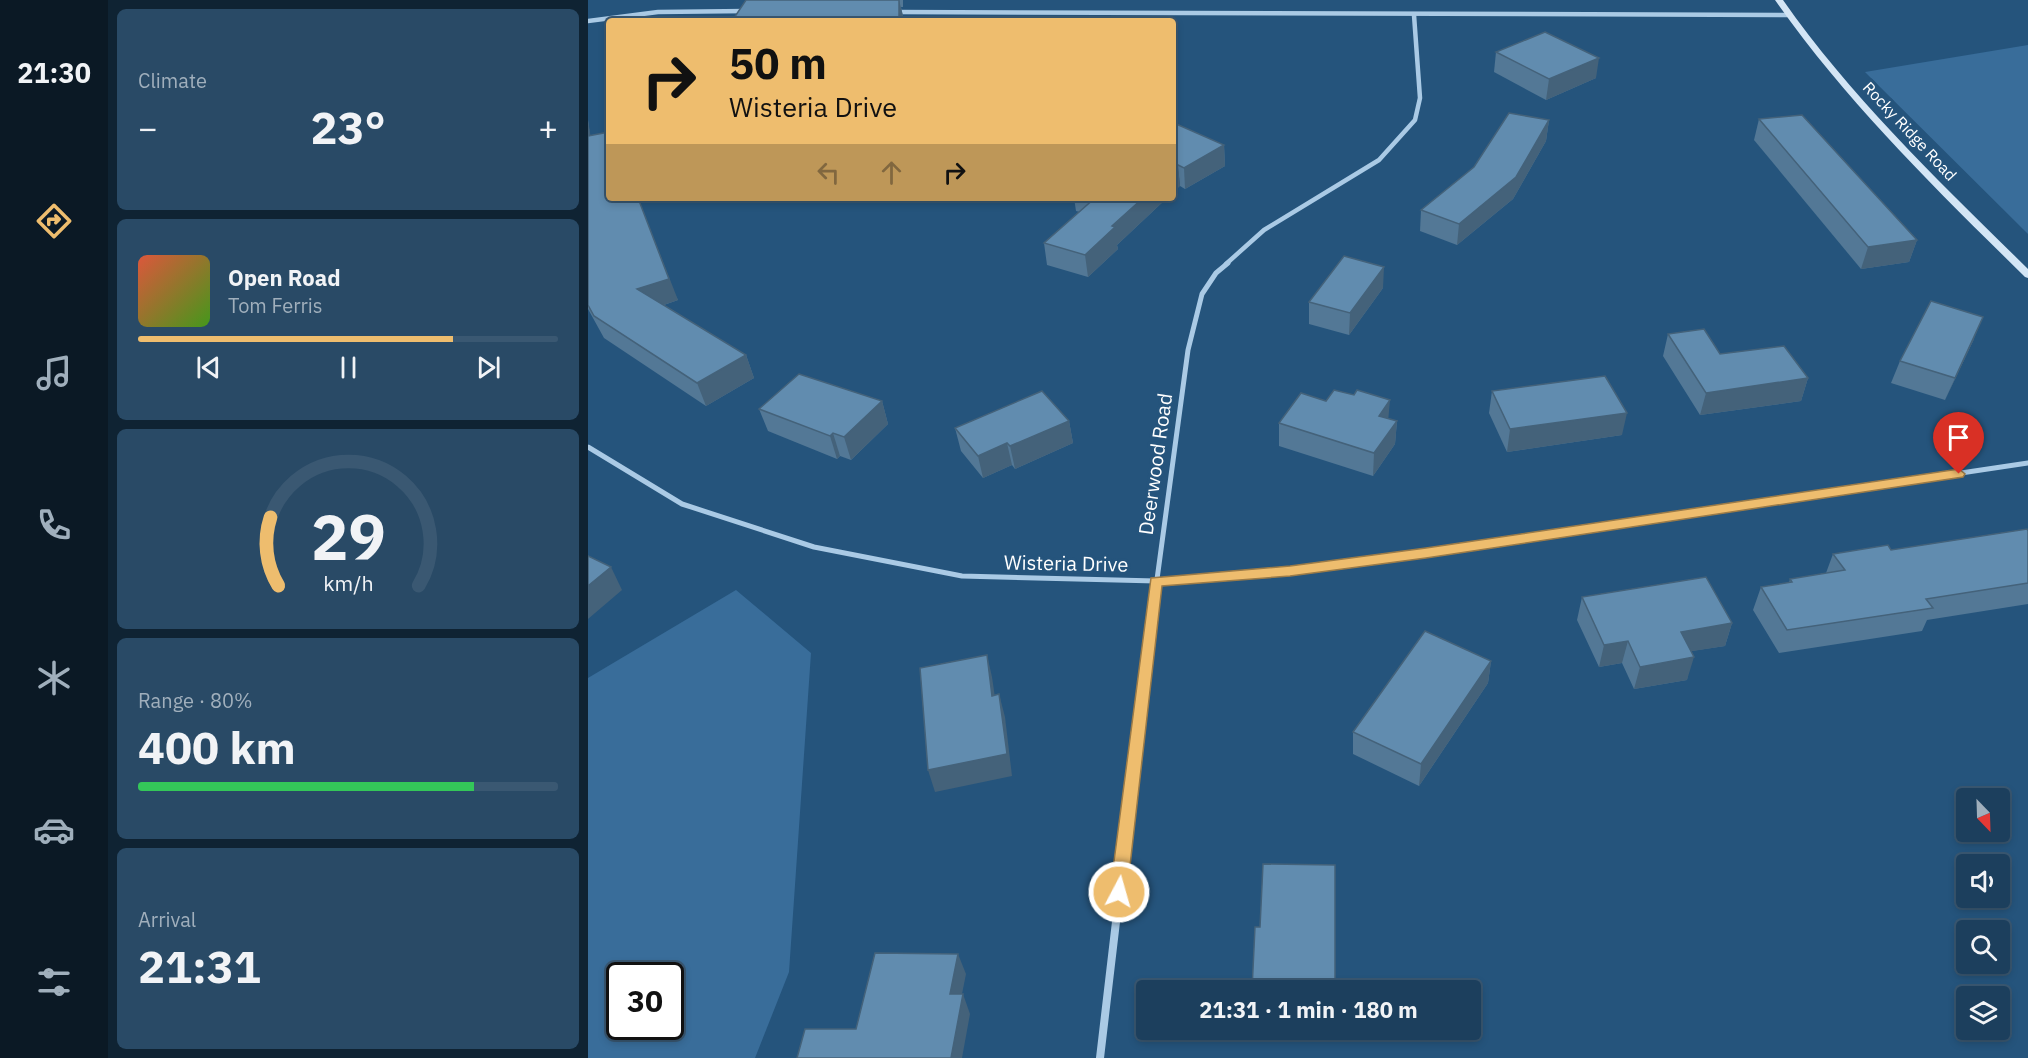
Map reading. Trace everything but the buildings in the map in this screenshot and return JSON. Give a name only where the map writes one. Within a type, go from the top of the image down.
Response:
[{"type":"main road","name":"Rocky Ridge Road","points":[[1779,0],[1788,15],[1872,114],[2028,275]]},
{"type":"street","points":[[611,18],[658,12],[754,11]]},
{"type":"street","points":[[886,12],[1788,15]]},
{"type":"street","name":"Deerwood Road","points":[[1100,1058],[1156,581],[1188,350],[1202,294],[1216,273],[1264,230],[1379,160],[1409,128],[1415,120],[1420,98],[1414,15]]},
{"type":"street","points":[[588,21],[606,19]]},
{"type":"street","name":"Wisteria Drive","points":[[588,447],[682,504],[814,547],[962,576],[1156,581],[1290,571],[1426,553],[2028,463]]},
{"type":"shaded area","points":[[2028,45],[2028,234],[1865,72]]},
{"type":"shaded area","points":[[736,590],[811,653],[789,972],[755,1058],[588,1058],[588,678]]},
{"type":"route","points":[[1119,892],[1156,581],[1290,571],[1426,553],[1959,474]]}]
